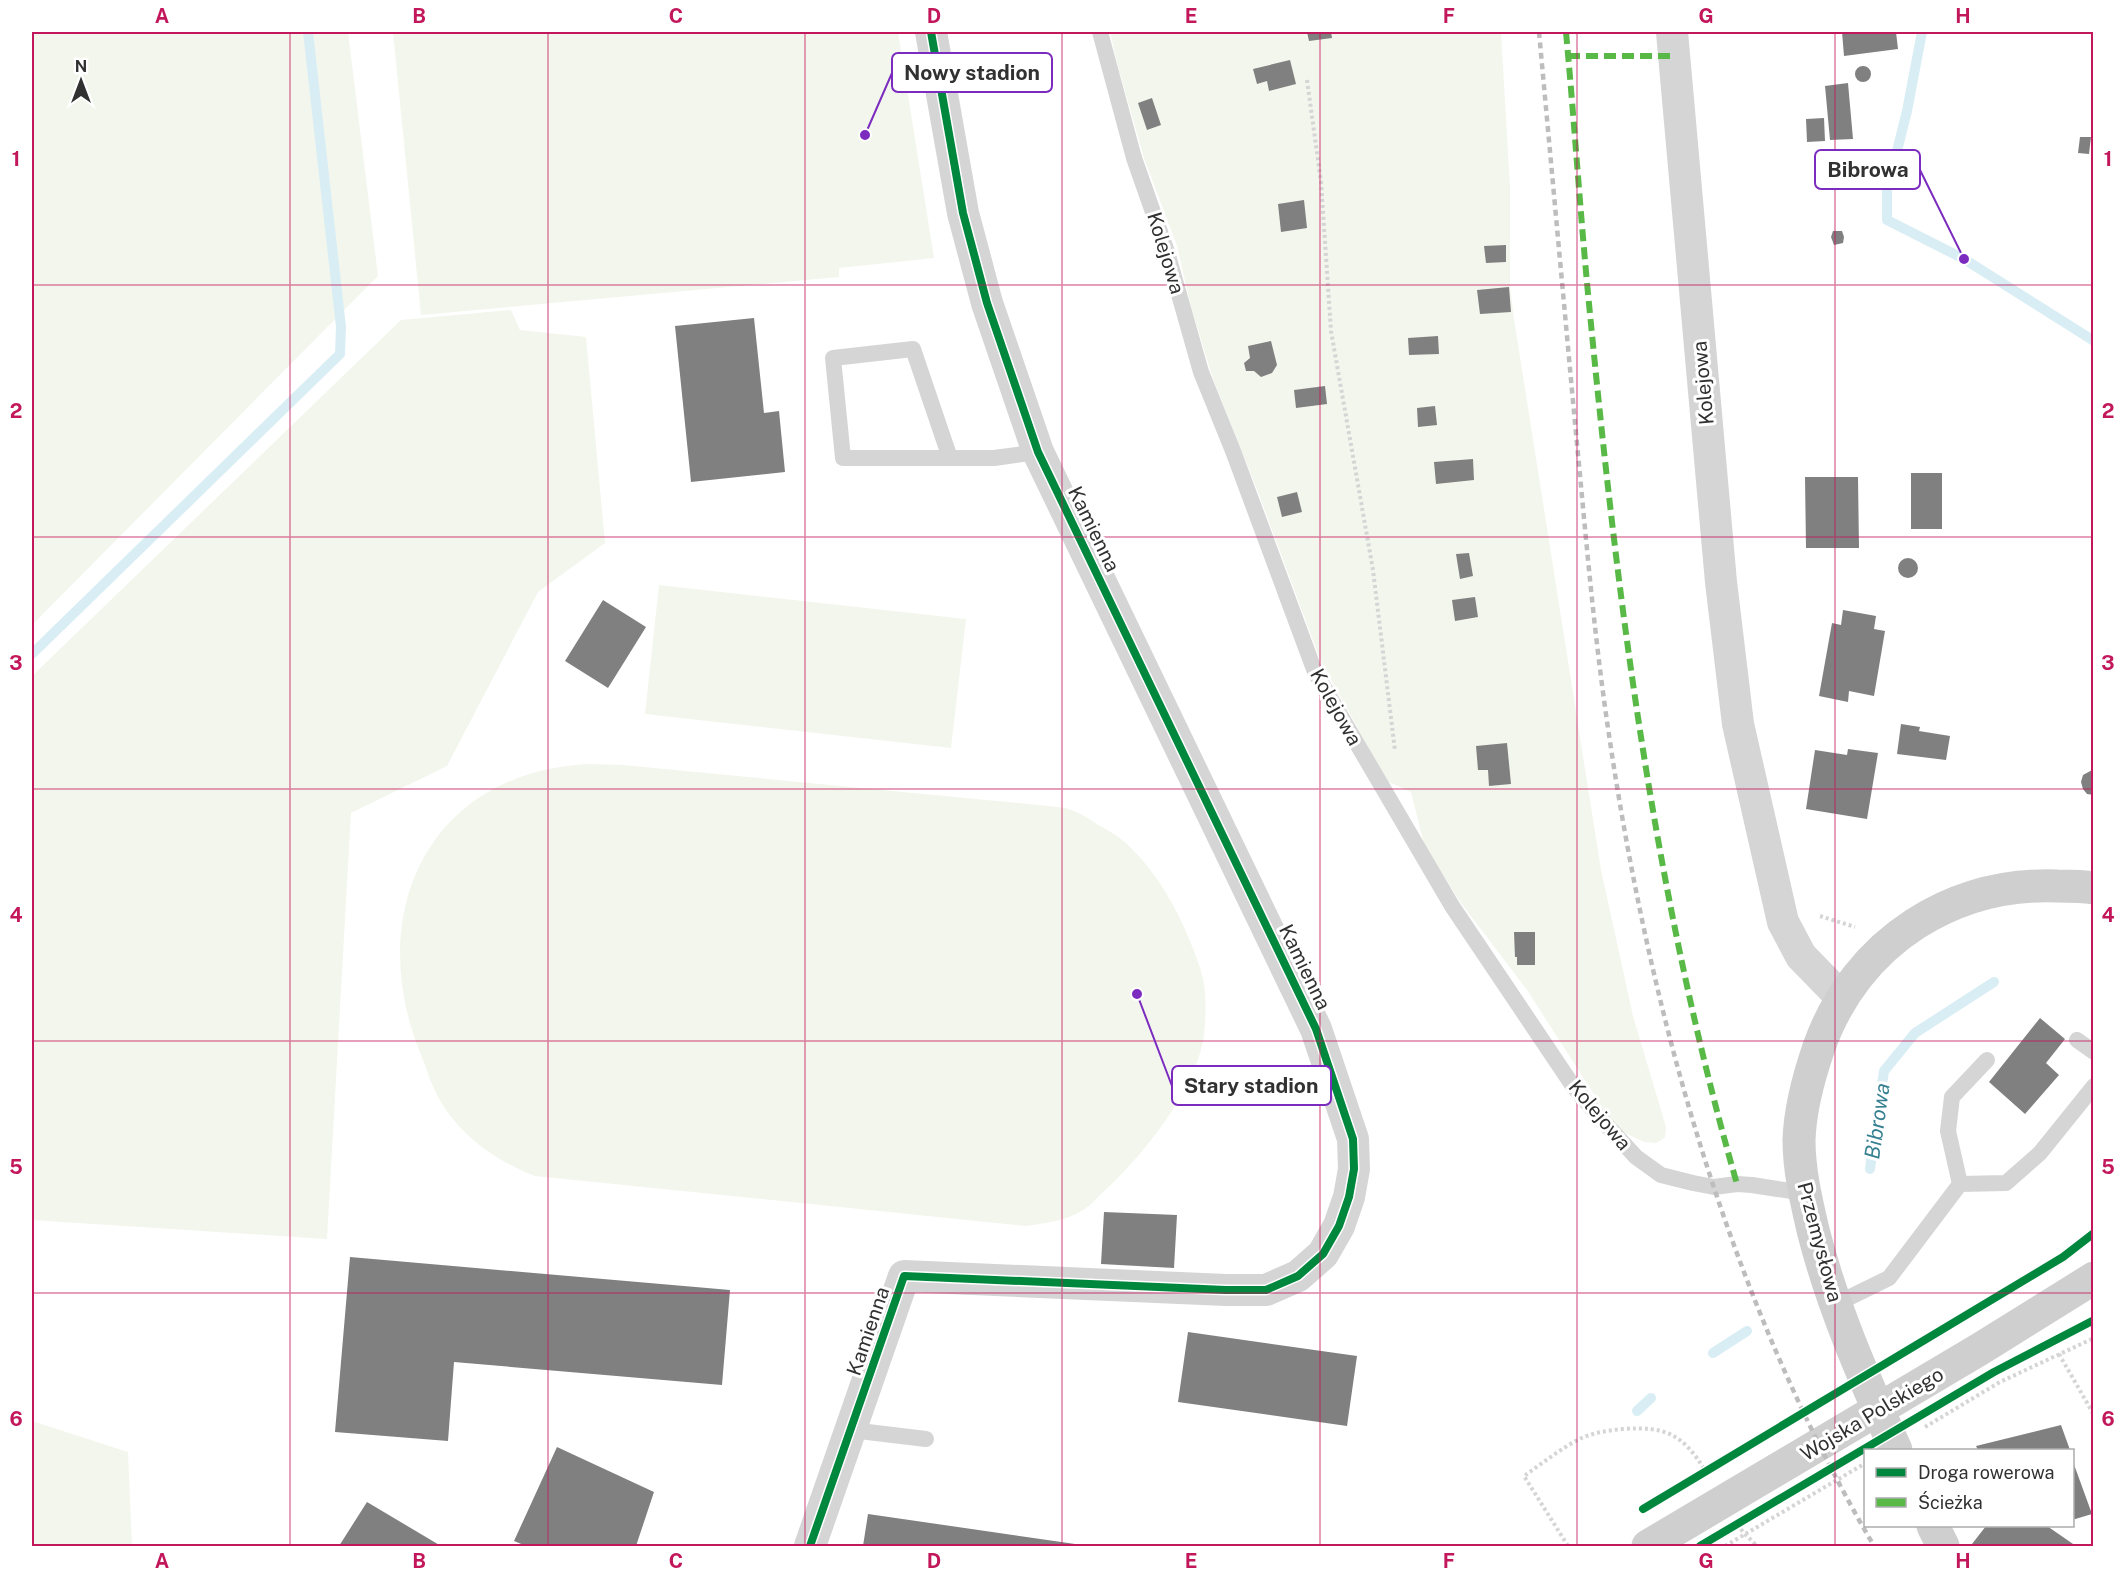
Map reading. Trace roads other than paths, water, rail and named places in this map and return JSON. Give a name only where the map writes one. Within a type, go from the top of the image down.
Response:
[{"type":"main road","name":"Przemysłowa","points":[[1896,1449],[1852,1352],[1819,1255],[1804,1193],[1799,1140],[1810,1072],[1823,1035],[1841,997],[1872,959],[1898,935],[1934,912],[1965,898],[2000,888],[2040,885],[2094,888]]},
{"type":"main road","name":"Wojska Polskiego","points":[[1655,1543],[1980,1349],[2094,1278]]},
{"type":"main road","points":[[1934,1527],[1943,1546]]},
{"type":"street","name":"Kamienna","points":[[810,1546],[904,1276],[1266,1290],[1298,1276],[1323,1254],[1339,1226],[1349,1197],[1354,1169],[1353,1139],[1316,1029],[1038,452],[987,303],[963,213],[931,32]]},
{"type":"street","name":"Kolejowa","points":[[1672,32],[1721,582],[1738,724],[1783,922],[1801,956],[1841,997]]},
{"type":"lane","name":"Kolejowa","points":[[1100,32],[1134,158],[1167,252],[1201,372],[1233,451],[1315,672],[1452,906],[1574,1086],[1636,1157],[1661,1175],[1693,1183],[1714,1187],[1752,1185],[1804,1193]]},
{"type":"lane","points":[[950,458],[913,349],[833,358],[843,458],[950,458],[994,458],[1038,452]]},
{"type":"lane","points":[[2077,1040],[2094,1052]]},
{"type":"lane","points":[[1836,1304],[1889,1278],[1960,1184],[1948,1131],[1952,1097],[1987,1060]]},
{"type":"lane","points":[[1960,1184],[2006,1183],[2040,1153],[2094,1086]]},
{"type":"lane","points":[[851,1430],[926,1439]]},
{"type":"waterway","points":[[32,654],[340,354],[341,327],[308,32]]},
{"type":"waterway","name":"Bibrowa","points":[[1922,32],[1907,111],[1887,191],[1887,220],[1964,259],[2094,341]]},
{"type":"waterway","name":"Bibrowa","points":[[1870,1169],[1884,1071],[1915,1033],[1994,982]]},
{"type":"waterway","name":"Bibrowa","points":[[1713,1353],[1747,1331]]},
{"type":"waterway","name":"Bibrowa","points":[[1637,1411],[1651,1398]]},
{"type":"railway","points":[[1539,32],[1598,652],[1625,834],[1646,940],[1672,1046],[1702,1151],[1737,1253],[1777,1354],[1823,1452],[1874,1546]]},
{"type":"place","name":"Nowy stadion","points":[[865,135]]},
{"type":"place","name":"Bibrowa","points":[[1964,259]]},
{"type":"place","name":"Stary stadion","points":[[1137,994]]}]
